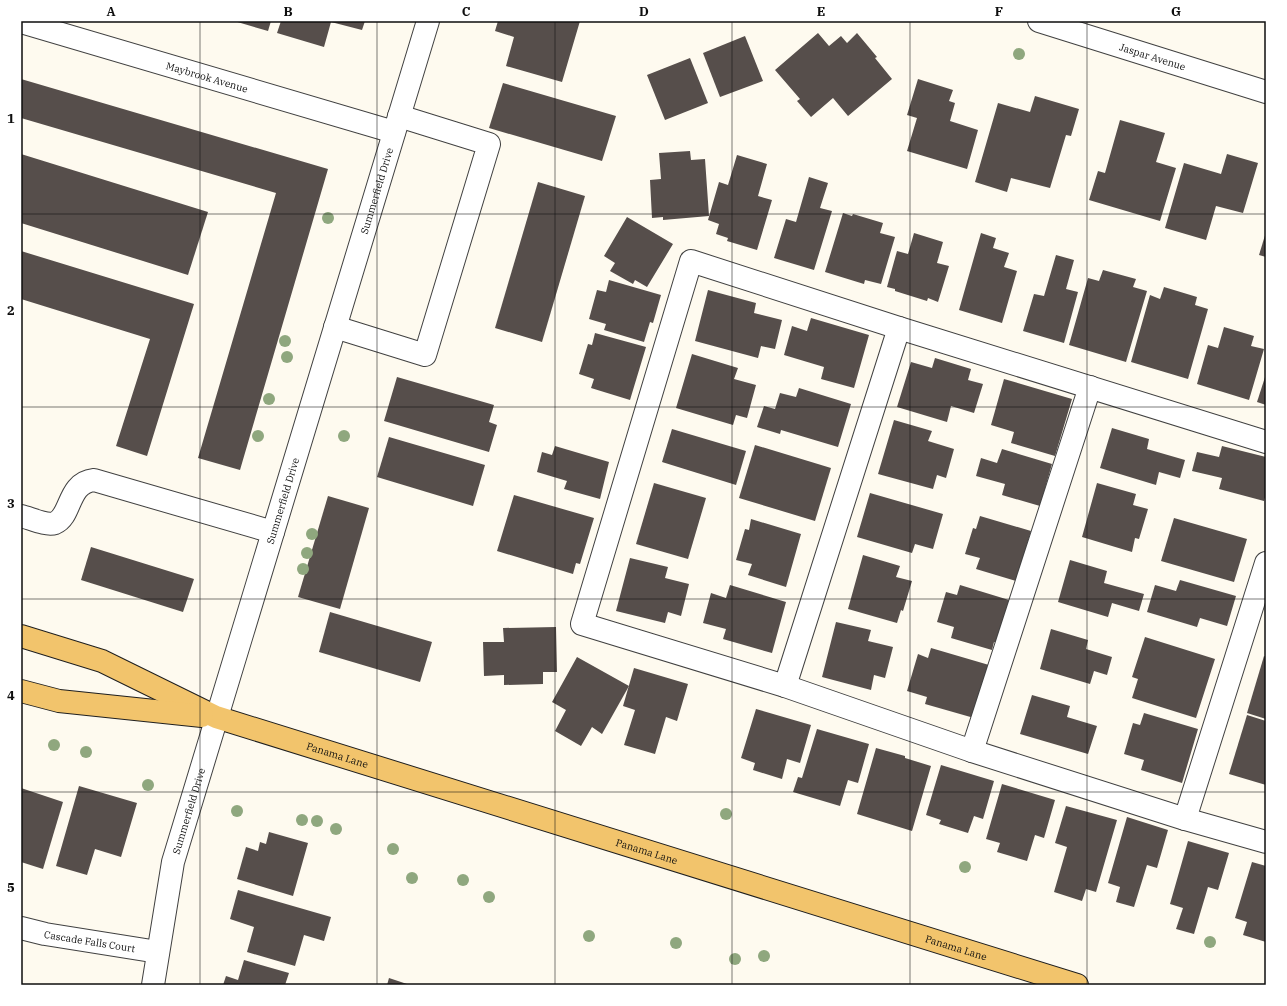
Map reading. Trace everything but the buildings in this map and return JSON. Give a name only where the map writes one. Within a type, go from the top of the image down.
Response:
[{"type":"main road","name":"Panama Lane","points":[[21,636],[102,661],[216,718],[1077,985]]},
{"type":"main road","name":"Panama Lane","points":[[21,691],[58,702],[216,718]]},
{"type":"street","name":"Summerfield Drive","points":[[153,985],[172,862],[428,21]]},
{"type":"street","name":"Jaspar Avenue","points":[[1039,21],[1266,92]]},
{"type":"street","name":"Maybrook Avenue","points":[[21,22],[396,124],[489,144],[425,355],[335,327]]},
{"type":"street","points":[[1266,442],[899,328],[691,261],[582,624],[785,686],[972,751],[1185,819],[1266,842]]},
{"type":"street","points":[[785,686],[899,328]]},
{"type":"street","points":[[972,751],[1090,387]]},
{"type":"street","points":[[21,516],[48,523],[55,523],[61,518],[76,491],[85,481],[94,480],[273,532]]},
{"type":"street","points":[[1185,819],[1266,563]]},
{"type":"street","name":"Cascade Falls Court","points":[[21,928],[45,934],[158,952]]}]
